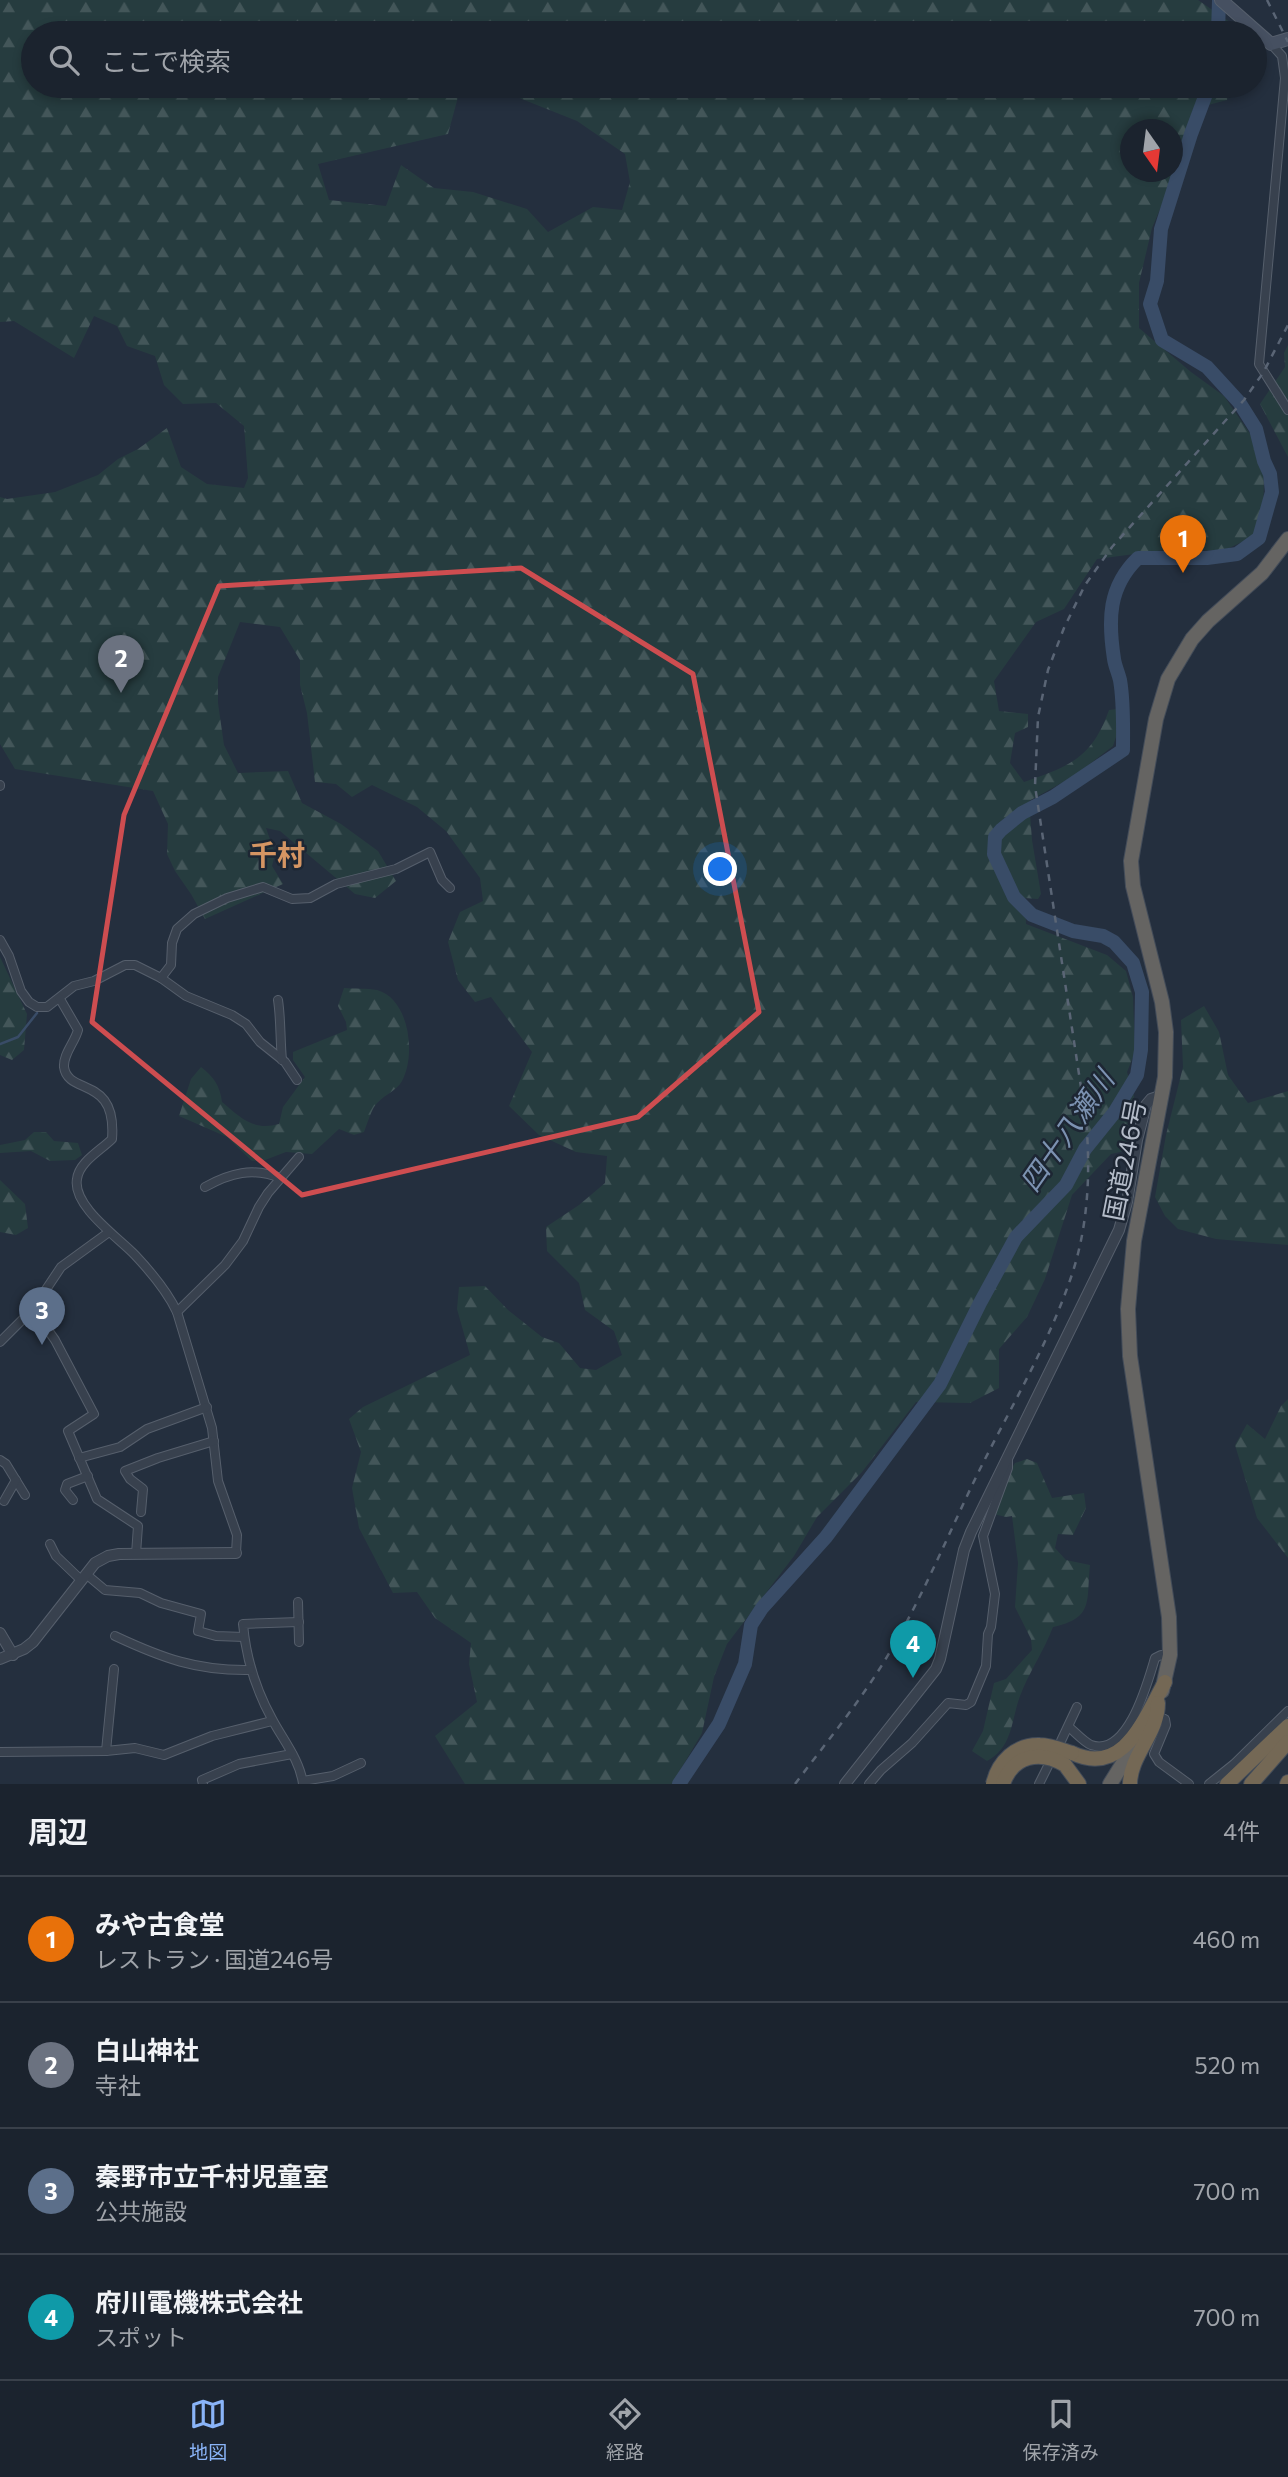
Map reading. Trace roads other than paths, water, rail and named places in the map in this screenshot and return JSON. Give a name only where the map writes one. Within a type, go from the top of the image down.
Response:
[{"type":"highway","name":"国道246号","points":[[1110,1784],[1158,1710],[1170,1655],[1169,1618],[1132,1369],[1128,1309],[1134,1241],[1163,1095],[1167,1053],[1164,1018],[1133,886],[1132,861],[1156,719],[1168,679],[1192,639],[1208,621],[1262,573],[1288,539]]},
{"type":"highway","points":[[1003,1784],[1014,1765],[1031,1757],[1097,1760],[1116,1754],[1136,1731],[1165,1682]]},
{"type":"highway","points":[[1130,1784],[1132,1768],[1158,1710]]},
{"type":"highway","points":[[1227,1784],[1288,1726]]},
{"type":"highway","points":[[1251,1784],[1288,1742]]},
{"type":"highway","points":[[993,1784],[1003,1762],[1018,1750],[1040,1745],[1068,1759],[1079,1784]]},
{"type":"highway","points":[[1264,1784],[1288,1756]]},
{"type":"main road","points":[[1221,0],[1245,21]]},
{"type":"main road","points":[[1267,41],[1271,44],[1288,38]]},
{"type":"street","points":[[1271,44],[1282,56],[1285,78],[1259,365],[1288,410]]},
{"type":"street","points":[[161,978],[171,965],[174,935],[183,921],[246,891],[263,887],[292,899],[310,898],[336,884],[397,869],[430,852],[442,880],[450,888]]},
{"type":"street","points":[[0,940],[9,956],[21,991],[29,1002],[41,1008],[60,999],[74,986],[94,981],[125,965],[135,965],[161,978],[186,996],[246,1024],[260,1042],[282,1060],[297,1080]]},
{"type":"street","points":[[0,1659],[24,1649],[37,1637],[95,1563],[108,1556],[236,1553],[237,1535],[218,1481],[214,1441],[206,1408],[177,1312],[170,1298],[135,1255],[109,1232],[79,1194],[76,1180],[82,1166],[112,1139],[112,1112],[104,1098],[96,1091],[70,1079],[65,1070],[66,1057],[78,1030],[60,999]]},
{"type":"street","points":[[278,1000],[282,1024],[282,1060]]},
{"type":"street","points":[[845,1784],[936,1669],[964,1550],[971,1532],[1119,1230],[1146,1105],[1151,1099],[1163,1095]]},
{"type":"street","points":[[177,1312],[225,1265],[243,1241],[258,1207],[299,1157]]},
{"type":"street","points":[[205,1187],[239,1172],[267,1173],[280,1178]]},
{"type":"street","points":[[0,1342],[33,1309],[61,1267],[109,1232]]},
{"type":"street","points":[[33,1309],[55,1340],[94,1415],[68,1431],[79,1458],[97,1499],[138,1527],[136,1554]]},
{"type":"street","points":[[79,1458],[120,1447],[147,1429],[206,1408]]},
{"type":"street","points":[[141,1512],[143,1489],[130,1479],[125,1471],[214,1441]]},
{"type":"street","points":[[869,1784],[948,1703],[966,1705],[971,1702],[978,1687],[988,1657],[988,1634],[995,1594],[983,1536],[1009,1468],[1008,1457]]},
{"type":"street","points":[[0,1460],[6,1464],[25,1495]]},
{"type":"street","points":[[69,1498],[65,1490],[67,1484],[88,1476]]},
{"type":"street","points":[[4,1501],[16,1480]]},
{"type":"street","points":[[50,1544],[56,1556],[105,1590],[140,1593],[161,1603],[201,1614],[198,1631],[216,1636],[244,1637]]},
{"type":"street","points":[[298,1602],[299,1642]]},
{"type":"street","points":[[299,1622],[243,1624],[250,1670],[272,1721],[292,1754],[303,1782],[333,1776],[361,1763]]},
{"type":"street","points":[[0,1633],[13,1655]]},
{"type":"street","points":[[115,1636],[150,1652],[197,1666],[218,1671],[250,1670]]},
{"type":"street","points":[[1069,1727],[1090,1745],[1115,1740],[1138,1710],[1155,1658],[1170,1655]]},
{"type":"street","points":[[106,1751],[114,1669]]},
{"type":"street","points":[[1061,1741],[1077,1707]]},
{"type":"street","points":[[1158,1710],[1166,1725],[1154,1754],[1159,1762],[1189,1784]]},
{"type":"street","points":[[1209,1784],[1288,1711]]},
{"type":"street","points":[[0,1752],[106,1751],[135,1748],[164,1755],[212,1736],[272,1721]]},
{"type":"street","points":[[203,1784],[202,1780],[239,1764],[292,1754]]},
{"type":"street","points":[[1039,1784],[1049,1764]]},
{"type":"waterway","name":"四十八瀬川","points":[[1218,21],[1219,0]]},
{"type":"waterway","name":"四十八瀬川","points":[[679,1784],[719,1724],[745,1664],[751,1625],[762,1608],[826,1537],[940,1384],[1016,1237],[1066,1185],[1085,1149],[1114,1113],[1137,1075],[1141,1050],[1142,992],[1133,963],[1114,942],[1103,936],[1073,931],[1032,915],[1014,897],[994,854],[995,837],[1022,813],[1053,797],[1123,750],[1122,697],[1114,659],[1111,618],[1116,592],[1128,569],[1138,558],[1207,558],[1237,554],[1259,538],[1272,492],[1270,474],[1256,429],[1239,402],[1207,367],[1162,340],[1150,304],[1157,281],[1161,229],[1204,98]]},
{"type":"waterway","points":[[0,1044],[18,1037],[37,1013]]},
{"type":"railway","points":[[1267,0],[1288,42]]},
{"type":"railway","points":[[795,1784],[869,1685],[903,1628],[1050,1330],[1069,1283],[1080,1243],[1088,1182],[1086,1120],[1035,786],[1038,717],[1048,670],[1085,585],[1112,547],[1244,400],[1263,373],[1288,325]]},
{"type":"place","name":"みや古食堂","points":[[1183,573]]},
{"type":"place","name":"白山神社","points":[[121,693]]},
{"type":"place","name":"秦野市立千村児童室","points":[[42,1345]]},
{"type":"place","name":"府川電機株式会社","points":[[913,1678]]},
{"type":"district","name":"千村","points":[[277,855]]}]
